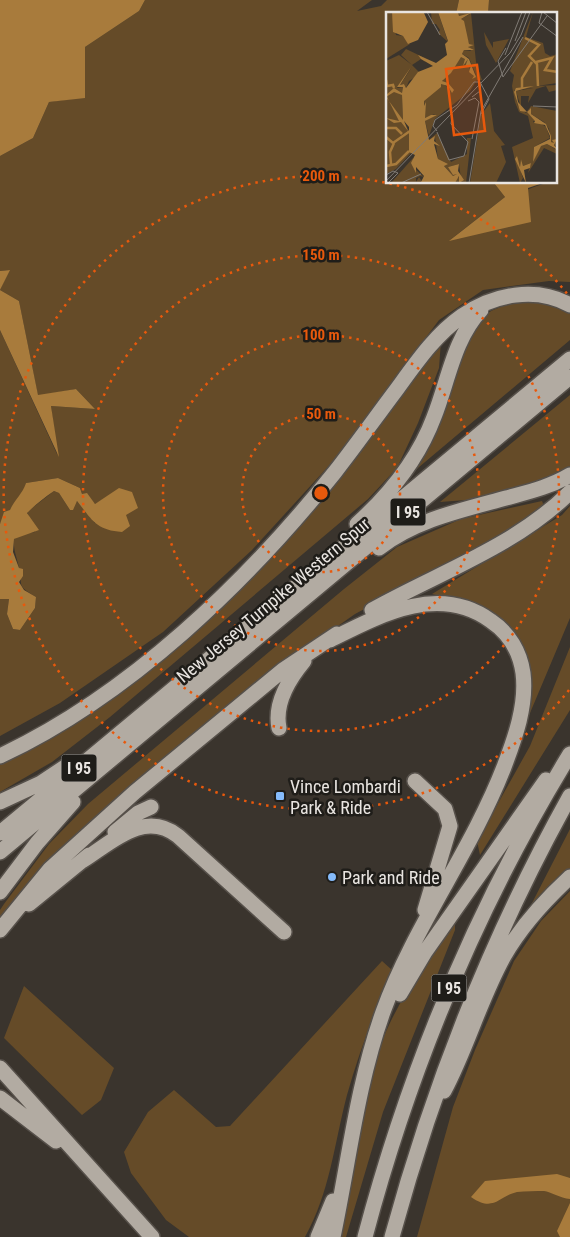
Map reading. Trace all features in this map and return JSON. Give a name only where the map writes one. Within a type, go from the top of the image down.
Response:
[{"type":"highway","points":[[0,756],[47,731],[102,695],[163,648],[220,597],[271,546],[312,499],[433,342],[462,317],[508,296],[527,293],[547,295],[570,305]]},
{"type":"highway","points":[[303,582],[341,538],[384,498],[411,464],[429,430],[466,330],[475,316],[487,304]]},
{"type":"highway","name":"New Jersey Turnpike Western Spur","points":[[0,833],[570,359]]},
{"type":"highway","name":"New Jersey Turnpike Western Spur","points":[[0,852],[570,377]]},
{"type":"highway","points":[[269,628],[311,604],[380,547],[405,531],[450,514],[546,487],[570,475]]},
{"type":"highway","points":[[0,930],[9,917],[56,864],[135,792],[283,670],[330,640],[353,621],[507,538],[542,515],[570,492]]},
{"type":"highway","points":[[330,640],[394,610],[417,605],[444,604],[469,610],[496,624],[510,638],[521,663],[524,680],[521,713],[501,774],[475,832],[408,956]]},
{"type":"highway","points":[[279,728],[278,713],[283,694],[297,670],[312,652]]},
{"type":"highway","points":[[0,802],[49,778],[103,736],[157,702]]},
{"type":"highway","points":[[0,892],[57,819],[129,745]]},
{"type":"highway","points":[[372,1050],[400,994],[425,952],[503,843],[528,803],[570,749]]},
{"type":"highway","name":"I 95","points":[[365,1237],[405,1103],[456,972],[503,873],[570,754]]},
{"type":"highway","points":[[318,1237],[331,1208],[348,1147],[363,1080],[384,1011],[426,908],[450,826],[445,809],[415,781]]},
{"type":"highway","name":"I 95","points":[[392,1237],[423,1130],[446,1062],[482,973],[523,886],[570,796]]},
{"type":"highway","points":[[82,862],[134,815],[151,807]]},
{"type":"highway","points":[[9,917],[82,862],[137,827],[154,825],[164,826],[178,836],[284,932]]},
{"type":"highway","points":[[423,1130],[456,1069],[485,996],[504,956],[532,915],[570,878]]},
{"type":"highway","points":[[0,1068],[152,1236]]},
{"type":"highway","points":[[0,1098],[44,1130],[98,1178]]},
{"type":"highway","points":[[333,1237],[348,1147]]},
{"type":"shaded area","points":[[0,0],[145,0],[139,11],[85,47],[85,98],[49,102],[33,138],[0,156]]},
{"type":"shaded area","points":[[145,0],[372,0],[357,11],[381,6],[387,0],[459,0],[456,12],[386,12],[386,184],[495,184],[505,197],[450,240],[515,196],[543,184],[558,184],[558,12],[488,12],[489,0],[570,0],[570,282],[549,281],[483,290],[439,320],[335,459],[252,550],[163,632],[60,703],[0,736],[0,599],[9,599],[7,614],[13,629],[20,630],[35,608],[36,597],[23,588],[14,539],[23,534],[35,532],[27,512],[54,491],[59,493],[70,510],[77,501],[95,523],[106,498],[95,504],[82,494],[80,488],[58,478],[26,483],[24,491],[0,524],[0,330],[57,454],[51,406],[95,409],[76,389],[38,396],[19,301],[0,290],[9,270],[0,271],[0,156],[33,138],[49,102],[85,97],[85,47],[139,11]]},
{"type":"shaded area","points":[[459,0],[489,0],[488,12],[456,12]]},
{"type":"shaded area","points":[[495,184],[540,184],[528,188],[531,222],[449,241],[505,197]]},
{"type":"shaded area","points":[[10,270],[0,290],[0,271]]},
{"type":"shaded area","points":[[0,290],[19,301],[38,395],[76,389],[95,409],[51,406],[59,457],[0,330]]},
{"type":"shaded area","points":[[516,300],[556,304],[570,312],[570,340],[406,478],[472,328],[491,311]]},
{"type":"shaded area","points":[[441,341],[439,368],[418,423],[397,468],[368,499],[110,717],[52,762],[0,792],[0,759],[191,631]]},
{"type":"shaded area","points":[[570,395],[570,467],[561,474],[480,499],[440,502]]},
{"type":"shaded area","points":[[58,478],[80,488],[82,494],[87,493],[95,504],[119,488],[132,492],[138,508],[126,515],[130,526],[122,532],[106,529],[95,523],[77,501],[73,510],[70,510],[59,493],[54,491],[30,510],[27,513],[39,530],[14,539],[13,552],[19,568],[23,569],[23,576],[19,582],[24,590],[36,597],[35,608],[20,630],[13,629],[7,614],[9,599],[0,599],[0,524],[4,512],[10,510],[26,483]]},
{"type":"shaded area","points":[[542,501],[544,506],[500,537],[355,614],[268,675],[0,921],[0,910],[49,844],[88,804],[344,589],[397,547],[461,519]]},
{"type":"shaded area","points":[[570,506],[570,618],[522,732],[523,654],[509,627],[481,607],[432,594],[562,515]]},
{"type":"shaded area","points":[[570,647],[570,710],[480,855],[477,841],[530,746]]},
{"type":"shaded area","points":[[570,829],[570,870],[531,905]]},
{"type":"shaded area","points":[[570,891],[570,1237],[417,1237],[453,1107],[475,1050],[514,961],[541,921]]},
{"type":"shaded area","points":[[455,920],[455,930],[383,1112],[346,1237],[338,1237],[361,1115],[381,1044],[405,996]]},
{"type":"shaded area","points":[[382,961],[392,970],[373,1016],[357,1063],[347,1095],[326,1185],[305,1237],[189,1237],[166,1220],[131,1173],[124,1152],[148,1112],[174,1090],[216,1127],[230,1126]]},
{"type":"shaded area","points":[[24,986],[114,1068],[101,1100],[82,1115],[4,1038]]},
{"type":"shaded area","points":[[557,1174],[570,1178],[570,1199],[544,1191],[517,1192],[491,1204],[479,1202],[471,1197],[485,1181]]},
{"type":"shaded area","points":[[570,1203],[570,1237],[560,1237],[557,1231]]},
{"type":"place","name":"Vince Lombardi Park & Ride","points":[[280,796]]},
{"type":"place","name":"Park and Ride","points":[[332,877]]}]
